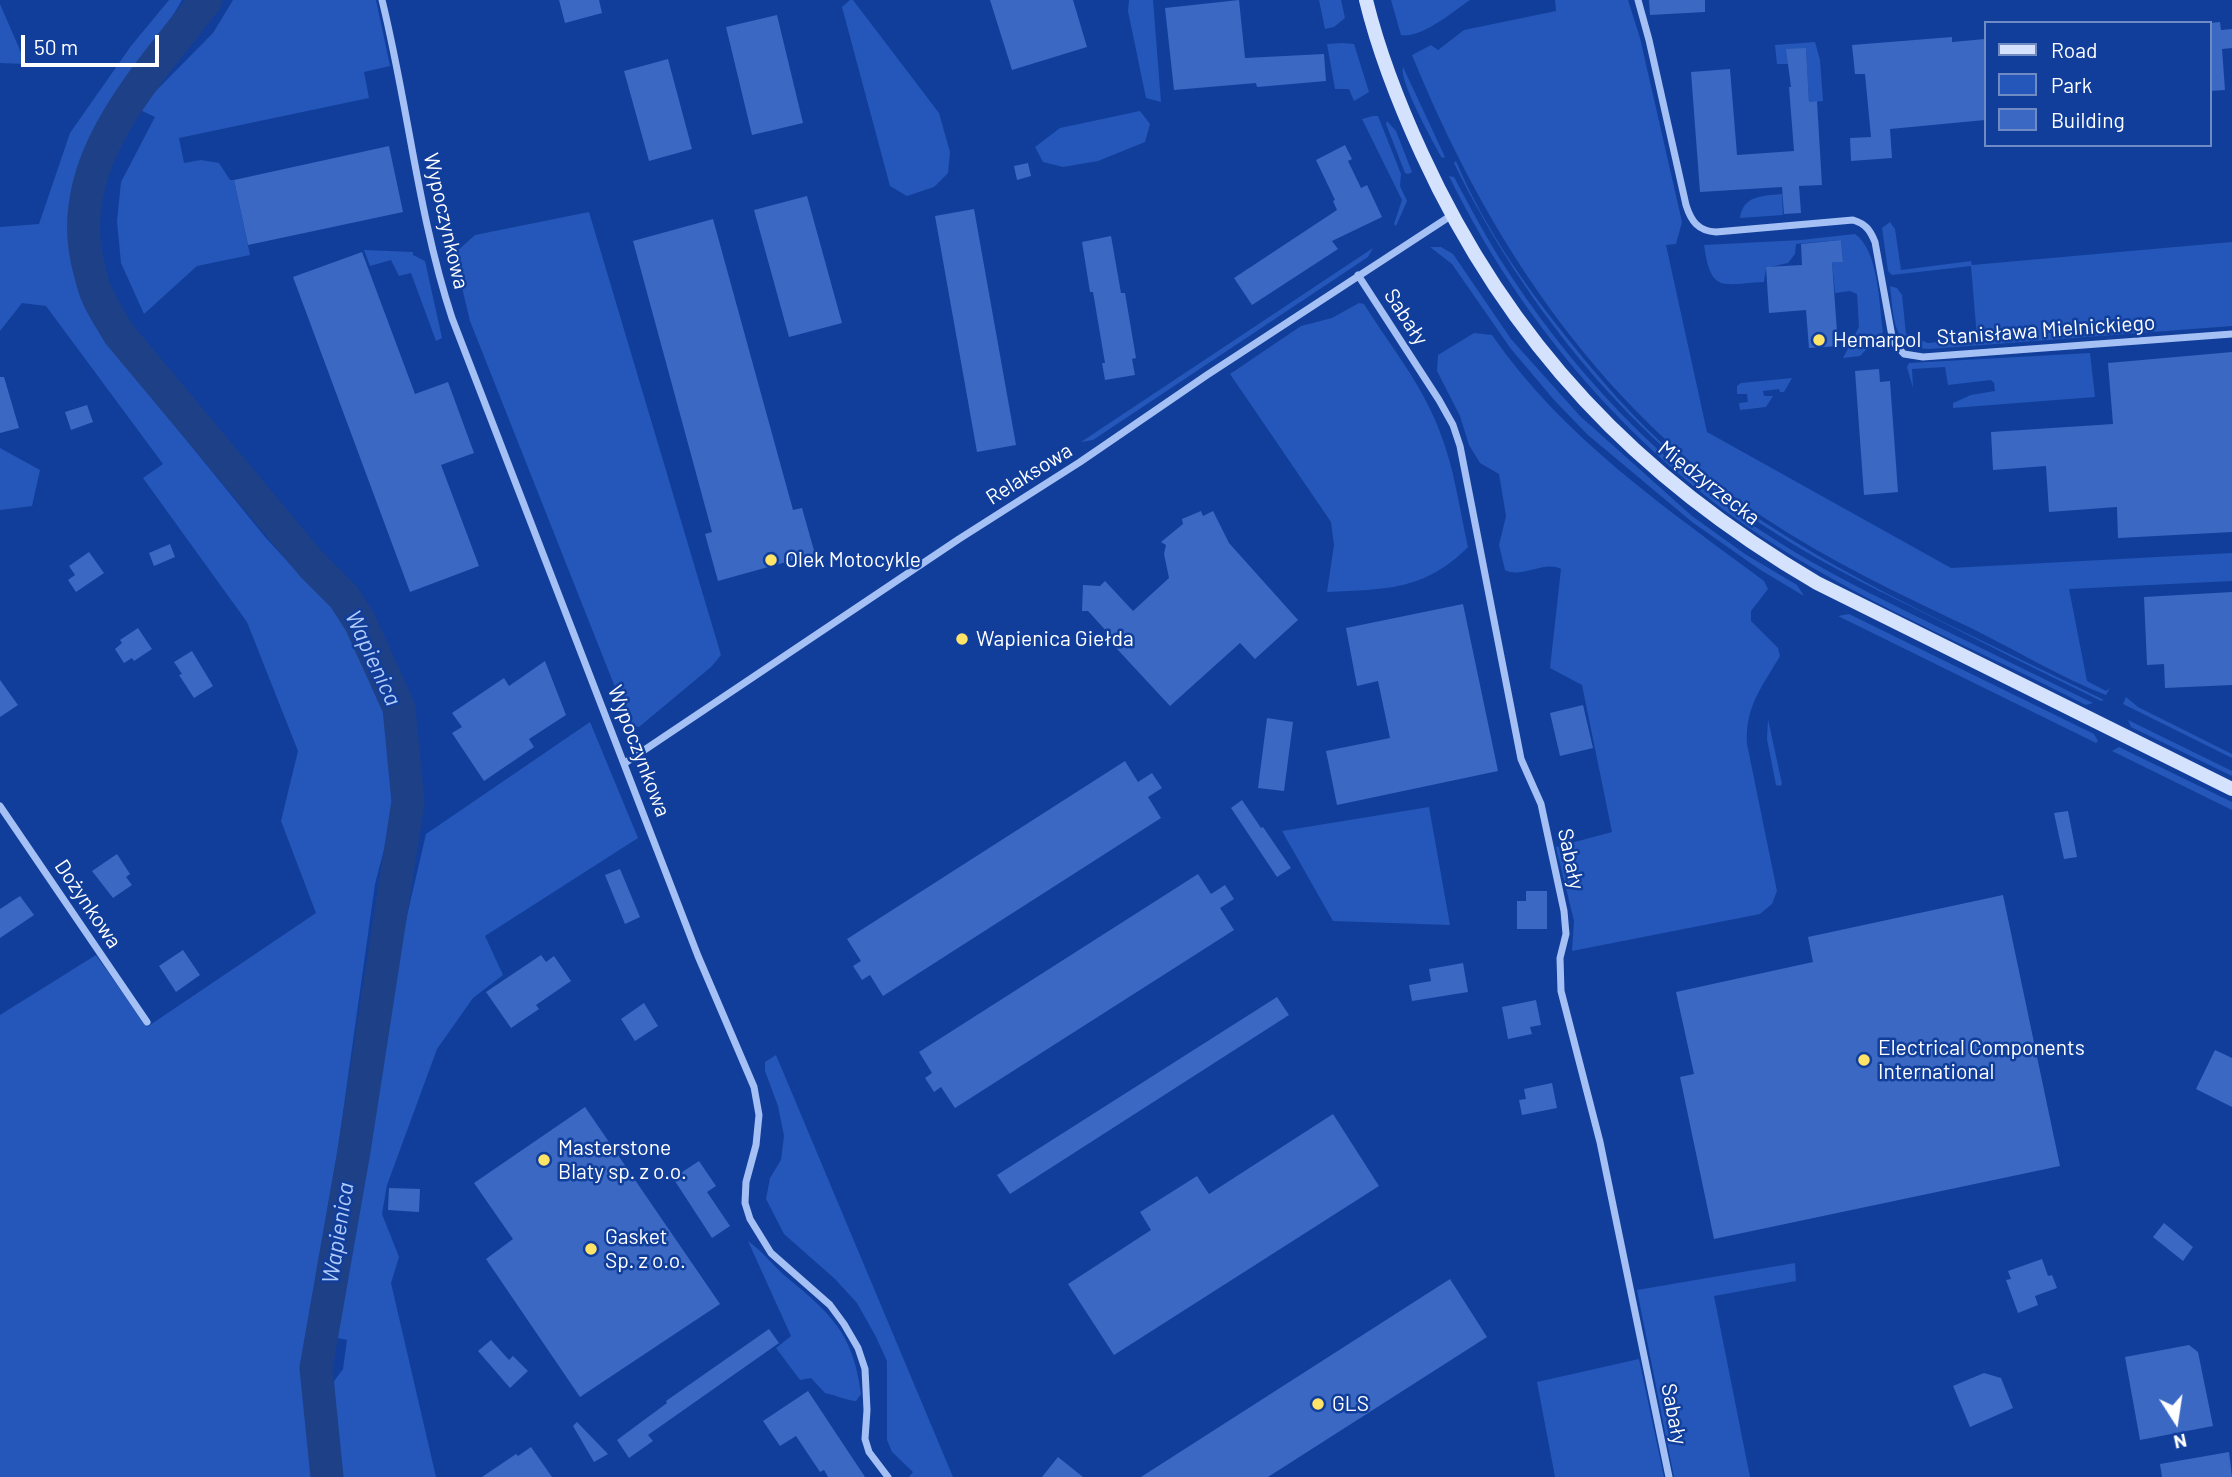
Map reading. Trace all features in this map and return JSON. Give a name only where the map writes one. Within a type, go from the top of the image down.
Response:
[{"type":"main road","name":"Międzyrzecka","points":[[1366,0],[1382,55],[1405,116],[1452,215],[1492,285],[1563,377],[1624,441],[1717,519],[1766,553],[1833,592],[2232,789]]},
{"type":"street","name":"Wypoczynkowa","points":[[382,0],[442,290],[698,956],[754,1087],[759,1115],[756,1145],[746,1182],[745,1203],[750,1219],[771,1253],[830,1305],[858,1348],[865,1369],[865,1439],[869,1452],[888,1477]]},
{"type":"street","name":"Stanisława Mielnickiego","points":[[1638,0],[1686,205],[1693,221],[1703,230],[1716,232],[1853,220],[1861,222],[1868,227],[1875,242],[1893,342],[1904,354],[1923,358],[2232,334]]},
{"type":"street","name":"Relaksowa","points":[[625,763],[959,539],[1080,462],[1452,215]]},
{"type":"street","name":"Sabały","points":[[1358,275],[1439,400],[1453,425],[1460,446],[1521,759],[1541,804],[1564,911],[1566,934],[1560,958],[1561,991],[1600,1142],[1669,1477]]},
{"type":"street","name":"Dożynkowa","points":[[0,806],[148,1021]]},
{"type":"green space","points":[[169,0],[182,0],[116,102],[71,198],[69,229],[83,299],[106,341],[265,537],[300,575],[348,615],[391,707],[397,800],[375,884],[337,1155],[302,1356],[315,1477],[0,1477],[0,1015],[96,955],[147,1027],[316,913],[281,821],[298,751],[247,622],[143,478],[163,464],[46,306],[22,303],[0,331],[0,227],[39,224],[70,133],[131,46]]},
{"type":"green space","points":[[233,0],[376,0],[390,66],[364,72],[369,98],[179,138],[184,163],[201,160],[219,163],[230,180],[234,180],[250,255],[197,266],[144,314],[121,263],[117,221],[121,182],[155,117],[138,109],[213,33]]},
{"type":"green space","points":[[853,0],[939,113],[950,152],[948,173],[934,187],[907,196],[890,186],[842,7]]},
{"type":"green space","points":[[1129,0],[1153,0],[1161,102],[1146,98],[1128,11]]},
{"type":"green space","points":[[1319,0],[1341,0],[1345,18],[1334,27],[1325,29]]},
{"type":"green space","points":[[1391,0],[1470,0],[1427,29],[1401,35]]},
{"type":"green space","points":[[1555,0],[1628,0],[1640,38],[1682,222],[1676,244],[1666,245],[1707,432],[1951,568],[2232,553],[2232,581],[2069,589],[2087,681],[2106,691],[2110,688],[2106,695],[1839,563],[1763,517],[1703,472],[1648,423],[1598,370],[1553,313],[1512,252],[1475,189],[1412,55],[1431,45],[1438,50],[1464,30],[1556,11]]},
{"type":"green space","points":[[0,4],[26,64],[0,63]]},
{"type":"green space","points":[[1815,42],[1820,60],[1823,101],[1809,102],[1806,48],[1788,64],[1777,64],[1775,45]]},
{"type":"green space","points":[[1327,44],[1354,44],[1369,92],[1354,101],[1349,89],[1335,89]]},
{"type":"green space","points":[[1403,67],[1445,157],[1442,158],[1418,112],[1406,85]]},
{"type":"green space","points":[[1140,111],[1150,124],[1145,142],[1098,161],[1063,167],[1043,162],[1035,147],[1060,128]]},
{"type":"green space","points":[[1378,116],[1401,174],[1400,186],[1407,201],[1396,226],[1394,224],[1402,200],[1362,119]]},
{"type":"green space","points":[[1387,121],[1396,131],[1412,172],[1408,174],[1405,173]]},
{"type":"green space","points":[[1456,161],[1488,225],[1542,305],[1618,399],[1689,467],[1736,503],[1837,566],[1889,595],[2104,700],[2101,701],[1861,582],[1807,552],[1721,496],[1674,457],[1629,414],[1588,369],[1550,321],[1515,270],[1483,217],[1454,163]]},
{"type":"green space","points":[[1449,176],[1454,177],[1498,256],[1526,298],[1587,377],[1657,449],[1695,482],[1735,513],[1814,563],[2093,703],[2086,705],[1889,609],[1812,568],[1724,510],[1675,471],[1587,383],[1547,335],[1478,231]]},
{"type":"green space","points":[[1782,194],[1783,215],[1740,218],[1745,205],[1755,198]]},
{"type":"green space","points":[[589,212],[721,655],[711,667],[639,727],[630,725],[470,321],[456,262],[456,252],[475,235]]},
{"type":"green space","points":[[1890,222],[1895,229],[1901,270],[1971,261],[1972,265],[2232,242],[2232,326],[1929,349],[1917,347],[1907,343],[1897,328],[1890,286],[1897,288],[1902,295],[1906,334],[1928,343],[1977,338],[1971,266],[1892,275],[1888,271],[1882,228]]},
{"type":"green space","points":[[1855,234],[1863,242],[1873,265],[1883,332],[1860,356],[1843,358],[1859,327],[1857,294],[1850,291],[1835,293],[1832,262],[1843,261],[1841,240],[1796,244],[1795,254],[1788,263],[1766,268],[1764,282],[1738,284],[1721,283],[1715,279],[1710,272],[1704,245],[1801,240]]},
{"type":"green space","points":[[1430,247],[1441,247],[1453,254],[1511,339],[1580,416],[1692,516],[1745,554],[1797,585],[1804,596],[1759,569],[1692,522],[1588,435],[1511,349],[1452,264]]},
{"type":"green space","points":[[1373,248],[1368,257],[1093,440],[1081,442]]},
{"type":"green space","points":[[364,250],[413,252],[413,255],[425,261],[442,338],[436,341],[411,273],[399,276],[391,260],[370,266]]},
{"type":"green space","points":[[1359,303],[1364,304],[1414,379],[1431,411],[1444,441],[1468,547],[1436,572],[1420,580],[1386,588],[1327,592],[1334,545],[1331,522],[1230,374],[1301,326],[1332,318]]},
{"type":"green space","points":[[1474,333],[1492,335],[1550,406],[1583,438],[1653,498],[1764,581],[1768,589],[1751,611],[1751,621],[1778,648],[1780,656],[1756,697],[1747,731],[1747,744],[1777,891],[1772,904],[1760,914],[1572,951],[1574,921],[1556,847],[1612,832],[1582,685],[1550,668],[1561,569],[1547,567],[1519,572],[1505,570],[1499,545],[1506,516],[1499,474],[1480,463],[1469,445],[1460,416],[1437,371],[1438,355]]},
{"type":"green space","points":[[2090,353],[2095,397],[1953,408],[1953,403],[1971,395],[1995,391],[1994,383],[1991,380],[1948,385],[1945,367],[1912,369],[1913,388],[1907,367],[1909,363]]},
{"type":"green space","points":[[1792,378],[1784,392],[1779,389],[1763,391],[1764,396],[1773,396],[1766,407],[1740,410],[1739,403],[1748,402],[1747,394],[1737,394],[1737,386],[1741,383]]},
{"type":"green space","points":[[0,448],[40,470],[32,506],[0,510]]},
{"type":"green space","points":[[1849,614],[2094,734],[2098,741],[2096,743],[1838,616]]},
{"type":"green space","points":[[2126,697],[2138,707],[2232,754],[2232,758],[2123,704]]},
{"type":"green space","points":[[1768,719],[1782,784],[1780,786],[1776,785],[1767,739]]},
{"type":"green space","points":[[2128,720],[2232,771],[2232,776],[2131,727]]},
{"type":"green space","points":[[590,722],[638,838],[485,936],[503,975],[473,998],[437,1049],[387,1185],[382,1214],[399,1257],[391,1283],[436,1477],[340,1477],[332,1418],[332,1384],[343,1369],[347,1340],[333,1337],[365,1145],[380,1032],[426,834]]},
{"type":"green space","points":[[2119,747],[2232,802],[2232,810],[2112,751]]},
{"type":"green space","points":[[1429,807],[1450,925],[1333,921],[1282,831]]},
{"type":"green space","points":[[776,1055],[953,1477],[909,1477],[913,1472],[892,1452],[887,1440],[887,1361],[876,1337],[857,1303],[835,1279],[784,1234],[766,1199],[770,1178],[781,1160],[784,1136],[778,1106],[765,1071],[765,1062]]},
{"type":"green space","points":[[748,1241],[814,1301],[837,1326],[852,1355],[857,1373],[861,1394],[856,1401],[825,1393],[811,1378],[800,1380],[776,1348],[791,1336]]},
{"type":"green space","points":[[1795,1263],[1796,1281],[1714,1296],[1750,1477],[1674,1477],[1637,1290]]},
{"type":"green space","points":[[1639,1359],[1664,1477],[1555,1477],[1537,1382]]},
{"type":"building","points":[[559,0],[599,0],[602,13],[565,23]]},
{"type":"building","points":[[990,0],[1073,0],[1087,47],[1012,70]]},
{"type":"building","points":[[1239,0],[1245,58],[1324,54],[1326,81],[1257,87],[1256,83],[1174,90],[1165,8]]},
{"type":"building","points":[[1649,0],[1705,0],[1705,12],[1650,15]]},
{"type":"building","points":[[777,15],[803,123],[752,135],[726,27]]},
{"type":"building","points":[[2220,22],[2221,30],[2232,29],[2232,48],[2222,49],[2225,90],[2211,91],[2211,23]]},
{"type":"building","points":[[1952,37],[1952,42],[1983,39],[1983,120],[1890,129],[1892,158],[1851,161],[1850,138],[1871,137],[1865,74],[1855,74],[1852,45]]},
{"type":"building","points":[[1806,48],[1809,102],[1817,101],[1822,185],[1799,186],[1801,213],[1784,214],[1782,187],[1700,192],[1691,72],[1730,69],[1737,155],[1794,151],[1786,49]]},
{"type":"building","points":[[668,59],[692,149],[649,161],[624,71]]},
{"type":"building","points":[[1345,145],[1352,159],[1348,161],[1361,188],[1367,185],[1382,217],[1332,241],[1338,249],[1252,305],[1234,278],[1337,210],[1316,160]]},
{"type":"building","points":[[389,146],[403,212],[248,245],[234,180]]},
{"type":"building","points":[[1028,163],[1031,176],[1017,180],[1014,166]]},
{"type":"building","points":[[807,196],[842,323],[789,337],[754,210]]},
{"type":"building","points":[[974,209],[1016,445],[977,452],[935,216]]},
{"type":"building","points":[[713,219],[793,510],[802,508],[815,554],[718,581],[705,534],[712,532],[633,241]]},
{"type":"building","points":[[1111,236],[1121,293],[1125,293],[1136,358],[1132,359],[1135,375],[1105,380],[1102,363],[1105,363],[1082,242]]},
{"type":"building","points":[[1841,240],[1843,262],[1832,262],[1838,346],[1809,348],[1806,310],[1769,313],[1766,267],[1802,265],[1801,244]]},
{"type":"building","points":[[362,252],[415,394],[448,382],[474,453],[441,465],[479,566],[410,592],[293,277]]},
{"type":"building","points":[[2232,352],[2232,532],[2118,538],[2117,507],[2049,512],[2046,466],[1993,470],[1991,432],[2113,424],[2108,363]]},
{"type":"building","points":[[1879,369],[1880,382],[1890,381],[1898,492],[1864,495],[1855,371]]},
{"type":"building","points":[[0,377],[4,377],[19,428],[0,433]]},
{"type":"building","points":[[87,405],[93,422],[71,430],[65,412]]},
{"type":"building","points":[[1201,511],[1203,516],[1213,511],[1229,543],[1298,620],[1255,659],[1240,643],[1170,706],[1105,636],[1108,633],[1088,611],[1082,611],[1083,585],[1100,586],[1105,581],[1133,611],[1169,578],[1164,554],[1166,545],[1161,542],[1183,524],[1182,519]]},
{"type":"building","points":[[170,544],[175,557],[154,566],[149,553]]},
{"type":"building","points":[[89,552],[104,573],[76,592],[68,580],[75,575],[69,566]]},
{"type":"building","points":[[2232,592],[2232,685],[2165,688],[2164,664],[2147,665],[2144,597]]},
{"type":"building","points":[[1463,604],[1498,771],[1337,805],[1326,751],[1390,738],[1378,681],[1357,686],[1346,628]]},
{"type":"building","points":[[138,628],[152,649],[134,661],[132,658],[124,663],[115,649],[122,643],[120,640]]},
{"type":"building","points":[[192,651],[213,686],[194,698],[174,662]]},
{"type":"building","points":[[545,661],[566,715],[529,739],[534,747],[484,781],[452,733],[462,727],[452,713],[504,678],[509,686]]},
{"type":"building","points":[[0,680],[18,705],[0,717]]},
{"type":"building","points":[[1583,705],[1593,748],[1560,756],[1550,713]]},
{"type":"building","points":[[1267,718],[1293,722],[1284,791],[1258,788]]},
{"type":"building","points":[[1125,761],[1138,782],[1152,773],[1162,788],[1148,797],[1161,818],[883,996],[870,975],[862,980],[853,966],[861,961],[847,939]]},
{"type":"building","points":[[1242,800],[1291,868],[1277,877],[1231,808]]},
{"type":"building","points":[[2068,811],[2077,857],[2064,859],[2054,813]]},
{"type":"building","points":[[117,854],[130,874],[126,877],[132,885],[113,898],[92,871]]},
{"type":"building","points":[[620,869],[640,917],[625,924],[605,875]]},
{"type":"building","points":[[1198,874],[1211,894],[1225,885],[1234,899],[1220,908],[1234,930],[955,1108],[941,1087],[934,1092],[925,1078],[932,1073],[919,1052]]},
{"type":"building","points":[[1526,891],[1547,891],[1547,929],[1517,929],[1517,901],[1526,901]]},
{"type":"building","name":"Electrical Components International","points":[[2003,895],[2060,1166],[1714,1239],[1680,1077],[1694,1074],[1676,992],[1813,962],[1808,937]]},
{"type":"building","points":[[20,896],[34,915],[0,938],[0,909]]},
{"type":"building","points":[[183,950],[200,975],[176,992],[159,966]]},
{"type":"building","points":[[541,955],[546,962],[554,956],[571,981],[536,1005],[539,1009],[511,1028],[486,992]]},
{"type":"building","points":[[1463,963],[1468,992],[1412,1001],[1409,985],[1431,981],[1429,969]]},
{"type":"building","points":[[1277,997],[1289,1015],[1010,1194],[997,1175]]},
{"type":"building","points":[[1536,1000],[1541,1025],[1530,1027],[1532,1034],[1508,1039],[1502,1007]]},
{"type":"building","points":[[644,1003],[658,1026],[635,1041],[621,1019]]},
{"type":"building","points":[[2215,1050],[2232,1058],[2232,1107],[2196,1089]]},
{"type":"building","points":[[1552,1083],[1557,1108],[1522,1115],[1519,1100],[1526,1099],[1524,1089]]},
{"type":"building","name":"Gasket Sp. z o.o.","points":[[585,1107],[720,1304],[580,1397],[486,1259],[513,1239],[474,1183]]},
{"type":"building","points":[[1333,1114],[1379,1186],[1114,1355],[1068,1284],[1151,1230],[1140,1212],[1197,1176],[1209,1194]]},
{"type":"building","points":[[699,1161],[716,1186],[707,1192],[730,1226],[712,1238],[673,1178]]},
{"type":"building","points":[[389,1188],[420,1189],[419,1212],[388,1210]]},
{"type":"building","points":[[2164,1223],[2193,1247],[2183,1261],[2153,1237]]},
{"type":"building","points":[[2042,1259],[2048,1276],[2052,1275],[2057,1288],[2035,1296],[2038,1305],[2018,1313],[2006,1280],[2011,1279],[2008,1271]]},
{"type":"building","name":"GLS","points":[[1450,1279],[1487,1337],[1268,1477],[1141,1477]]},
{"type":"building","points":[[769,1329],[779,1343],[648,1435],[653,1441],[629,1458],[617,1440],[667,1403],[666,1401]]},
{"type":"building","points":[[491,1340],[509,1360],[513,1356],[528,1371],[510,1388],[478,1351]]},
{"type":"building","points":[[2189,1345],[2198,1352],[2213,1426],[2140,1440],[2125,1357]]},
{"type":"building","points":[[1984,1373],[2001,1378],[2013,1408],[1970,1427],[1953,1386]]},
{"type":"building","points":[[808,1391],[865,1477],[828,1477],[824,1470],[820,1472],[796,1436],[780,1446],[763,1421]]},
{"type":"building","points":[[577,1422],[608,1454],[594,1462],[573,1426]]},
{"type":"building","points":[[531,1447],[552,1477],[482,1477],[516,1454],[518,1456]]},
{"type":"building","points":[[2229,1452],[2232,1477],[2162,1477],[2160,1464]]},
{"type":"building","points":[[1058,1457],[1083,1477],[1042,1477]]},
{"type":"waterway","name":"Wapienica","points":[[206,0],[158,60],[114,125],[97,159],[87,195],[84,233],[94,288],[119,334],[312,565],[344,597],[360,622],[399,708],[408,802],[354,1151],[316,1368],[327,1477]]},
{"type":"place","name":"Hemarpol","points":[[1819,340]]},
{"type":"place","name":"Olek Motocykle","points":[[771,560]]},
{"type":"place","name":"Wapienica Giełda","points":[[962,639]]},
{"type":"place","name":"Electrical Components International","points":[[1864,1060]]},
{"type":"place","name":"Masterstone Blaty sp. z o.o.","points":[[544,1160]]},
{"type":"place","name":"Gasket Sp. z o.o.","points":[[591,1249]]},
{"type":"place","name":"GLS","points":[[1318,1404]]}]
